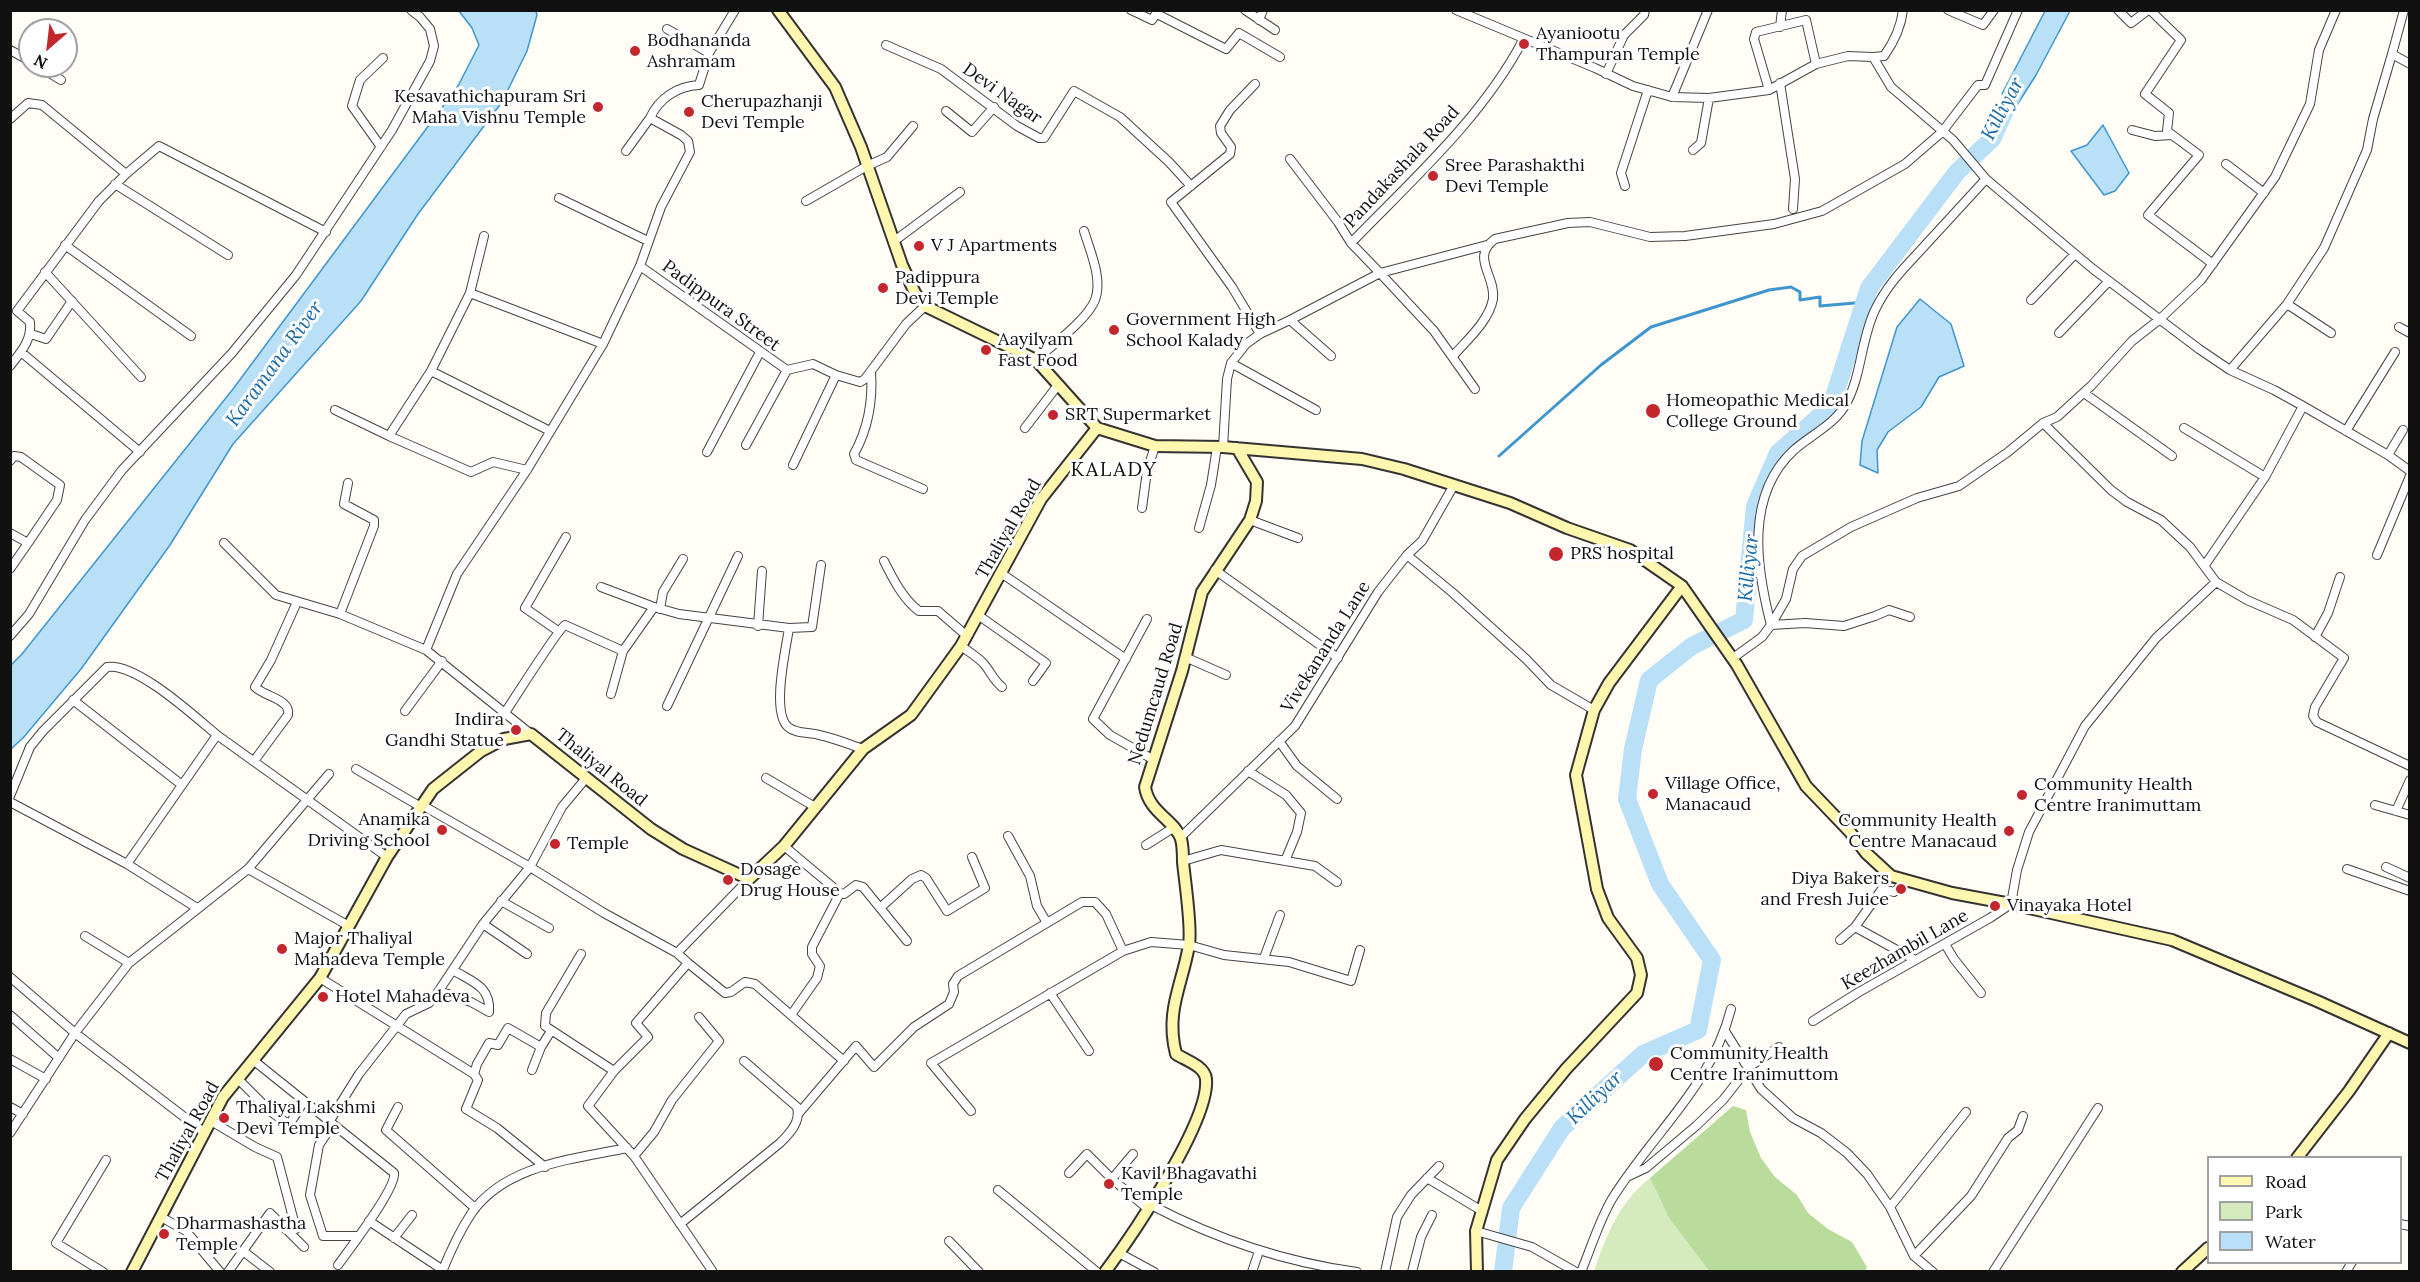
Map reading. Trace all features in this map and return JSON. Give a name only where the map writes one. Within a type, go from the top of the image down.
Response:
[{"type":"street","points":[[10,636],[30,614],[85,520],[122,470],[232,353],[296,275],[381,147],[430,61],[434,46],[430,29],[411,10]]},
{"type":"street","points":[[626,151],[650,118],[655,107],[672,93],[688,86],[699,85],[710,53],[735,10]]},
{"type":"street","points":[[778,10],[835,87],[867,166],[893,242],[915,293],[925,306],[1036,360],[1097,428],[1155,446],[1237,448],[1362,459],[1454,484],[1510,503],[1567,528],[1630,550],[1682,586],[1708,620],[1730,655],[1806,786],[1891,876],[1952,893],[2172,940],[2409,1043]]},
{"type":"street","points":[[1131,10],[1152,20],[1158,12],[1226,49],[1239,33],[1280,57]]},
{"type":"street","points":[[1245,10],[1275,30]]},
{"type":"street","points":[[1259,20],[1263,10]]},
{"type":"street","points":[[1456,10],[1523,40],[1648,90],[1672,97],[1709,98],[1768,90],[1816,64],[1848,56],[1884,56],[1901,25],[1903,10]]},
{"type":"street","points":[[1606,74],[1624,35],[1644,15],[1645,10]]},
{"type":"street","points":[[1672,97],[1708,10]]},
{"type":"street","points":[[1780,27],[1782,10]]},
{"type":"street","points":[[1948,10],[1983,25],[1994,10]]},
{"type":"street","points":[[1199,528],[1220,447],[1230,363],[1245,344],[1260,334],[1380,273],[1487,244],[1495,239],[1568,223],[1590,222],[1650,237],[1774,225],[1822,211],[1905,164],[1942,132],[1978,85],[1985,85],[2018,10]]},
{"type":"street","points":[[2118,10],[2131,22],[2149,10],[2181,40],[2145,94],[2169,113],[2167,131],[2199,154],[2148,215],[2213,264]]},
{"type":"street","points":[[1730,655],[1762,637],[1771,625],[1786,599],[1793,569],[1802,556],[1851,527],[1917,498],[1959,486],[2008,452],[2043,423],[2057,417],[2084,393],[2132,341],[2160,319],[2201,280],[2276,177],[2310,104],[2319,50],[2336,10]]},
{"type":"street","points":[[2230,370],[2287,304],[2324,248],[2367,150],[2373,118],[2404,10]]},
{"type":"street","points":[[1768,90],[1754,39],[1756,32],[1806,20],[1816,64]]},
{"type":"street","points":[[667,29],[710,53]]},
{"type":"street","name":"Pandakashala Road","points":[[1475,388],[1434,332],[1351,243],[1458,131],[1503,73],[1523,40]]},
{"type":"street","name":"Devi Nagar","points":[[886,45],[941,69],[1017,126],[1039,138],[1044,138],[1074,91],[1120,117],[1169,162],[1191,186]]},
{"type":"street","points":[[2392,54],[2409,64]]},
{"type":"street","points":[[1873,57],[1891,87],[1953,140],[1986,179],[2109,281],[2230,370],[2303,406],[2388,455],[2409,471]]},
{"type":"street","points":[[381,147],[352,105],[360,80],[383,58]]},
{"type":"street","points":[[1780,83],[1795,179],[1793,209]]},
{"type":"street","points":[[1255,84],[1230,110],[1220,126],[1221,133],[1231,147],[1230,154],[1171,202],[1232,287],[1260,334]]},
{"type":"street","points":[[1625,186],[1621,173],[1648,90]]},
{"type":"street","points":[[1693,150],[1701,144],[1709,98]]},
{"type":"street","points":[[10,119],[28,103],[42,105],[126,174]]},
{"type":"street","points":[[946,111],[972,132],[994,107]]},
{"type":"street","points":[[426,650],[458,574],[527,470],[603,344],[640,266],[661,207],[690,152],[688,141],[650,118]]},
{"type":"street","points":[[806,201],[867,166],[888,157],[914,126]]},
{"type":"street","points":[[2132,130],[2155,136],[2172,135]]},
{"type":"street","points":[[10,366],[31,334],[30,322],[14,309],[99,201],[159,146],[326,232]]},
{"type":"street","points":[[1290,159],[1338,222],[1351,243]]},
{"type":"street","points":[[2226,164],[2264,193]]},
{"type":"street","points":[[1771,625],[1760,583],[1757,557],[1767,487],[1781,463],[1835,420],[1848,401],[1868,327],[1889,284],[1986,179]]},
{"type":"street","points":[[115,184],[228,255]]},
{"type":"street","points":[[893,242],[960,192]]},
{"type":"street","points":[[559,198],[648,242]]},
{"type":"street","points":[[1036,360],[1089,310],[1096,298],[1096,275],[1084,231]]},
{"type":"street","points":[[389,436],[431,371],[470,292],[484,236]]},
{"type":"street","points":[[1453,356],[1487,316],[1492,300],[1491,284],[1483,258],[1487,244]]},
{"type":"street","points":[[65,245],[191,336]]},
{"type":"street","points":[[2031,300],[2075,254]]},
{"type":"street","name":"Padippura Street","points":[[640,266],[787,370],[813,364],[836,375],[860,382],[871,371]]},
{"type":"street","points":[[45,272],[141,377]]},
{"type":"street","points":[[2059,333],[2109,281]]},
{"type":"street","points":[[470,292],[603,344]]},
{"type":"street","points":[[31,334],[46,339],[72,301]]},
{"type":"street","points":[[2287,304],[2331,333]]},
{"type":"street","points":[[923,489],[856,460],[854,454],[860,443],[873,391],[871,371],[906,324],[925,306]]},
{"type":"street","points":[[1290,320],[1330,356]]},
{"type":"street","points":[[2399,327],[2409,333]]},
{"type":"street","points":[[21,352],[140,452]]},
{"type":"street","points":[[707,452],[760,352]]},
{"type":"street","points":[[2346,431],[2395,352]]},
{"type":"street","points":[[1230,363],[1316,410]]},
{"type":"street","points":[[746,445],[787,370]]},
{"type":"street","points":[[431,371],[550,431]]},
{"type":"street","points":[[793,465],[836,375]]},
{"type":"street","points":[[1024,428],[1058,386]]},
{"type":"street","points":[[2084,393],[2172,456]]},
{"type":"street","points":[[2205,565],[2265,477],[2303,406]]},
{"type":"street","points":[[335,410],[471,472],[494,462],[527,470]]},
{"type":"street","points":[[2043,423],[2111,490],[2127,502],[2161,520],[2205,565],[2216,582],[2247,600],[2294,620],[2344,658],[2315,707],[2313,716],[2317,722],[2409,766]]},
{"type":"street","name":"Thaliyal Road","points":[[132,1272],[223,1097],[320,978],[387,857],[433,789],[481,751],[504,739],[531,734],[651,830],[683,849],[749,879],[784,846],[862,749],[911,715],[964,641],[1041,499],[1097,428]]},
{"type":"street","points":[[2184,428],[2265,477]]},
{"type":"street","points":[[2388,455],[2403,430]]},
{"type":"street","points":[[1142,508],[1147,471],[1155,446]]},
{"type":"street","name":"Nedumcaud Road","points":[[1181,837],[1155,810],[1145,787],[1185,657],[1202,592],[1251,520],[1256,501],[1257,482],[1237,448]]},
{"type":"street","points":[[10,461],[14,456],[21,457],[60,485],[57,500],[10,569]]},
{"type":"street","points":[[2377,555],[2409,476]]},
{"type":"street","points":[[340,614],[374,526],[374,520],[344,504],[348,483]]},
{"type":"street","name":"Vivekananda Lane","points":[[1181,837],[1295,726],[1378,592],[1407,555],[1422,541],[1454,484]]},
{"type":"street","points":[[1251,520],[1298,538]]},
{"type":"street","points":[[10,532],[28,543]]},
{"type":"street","points":[[558,631],[525,608],[566,537]]},
{"type":"street","points":[[224,543],[276,595],[340,614],[426,650],[506,711],[531,734]]},
{"type":"street","points":[[1407,555],[1454,593],[1551,685],[1594,710]]},
{"type":"street","points":[[667,706],[707,617],[738,556]]},
{"type":"street","points":[[611,694],[623,651],[657,608],[663,592],[683,559]]},
{"type":"street","points":[[884,561],[896,585],[915,608],[919,611],[938,611],[987,668],[992,679],[1002,687]]},
{"type":"street","points":[[601,587],[657,608],[758,626],[812,627],[821,565]]},
{"type":"street","points":[[1215,570],[1338,658]]},
{"type":"street","points":[[758,626],[762,571]]},
{"type":"street","points":[[1001,573],[1126,659]]},
{"type":"street","points":[[2315,636],[2328,613],[2340,577]]},
{"type":"street","points":[[2011,904],[2017,870],[2029,832],[2085,726],[2156,638],[2216,582]]},
{"type":"street","points":[[1477,1272],[1476,1231],[1497,1160],[1525,1119],[1566,1069],[1637,993],[1641,975],[1637,958],[1608,918],[1596,889],[1576,775],[1594,710],[1609,683],[1682,586]]},
{"type":"street","points":[[254,761],[288,716],[289,710],[285,704],[255,687],[272,660],[297,602]]},
{"type":"street","points":[[1771,625],[1805,623],[1844,626],[1889,610],[1910,617]]},
{"type":"street","points":[[978,615],[1046,663],[1033,681]]},
{"type":"street","points":[[1146,619],[1093,719],[1110,735],[1154,760]]},
{"type":"street","points":[[506,711],[562,626],[572,626],[623,651]]},
{"type":"street","points":[[789,628],[778,699],[784,722],[788,728],[862,749]]},
{"type":"street","points":[[1185,657],[1226,675]]},
{"type":"street","points":[[405,711],[442,661]]},
{"type":"street","points":[[10,796],[30,747],[101,671],[116,666],[158,687],[217,735],[387,857]]},
{"type":"street","points":[[73,700],[182,785]]},
{"type":"street","points":[[127,864],[217,735]]},
{"type":"street","points":[[1279,741],[1298,766],[1337,799]]},
{"type":"street","points":[[356,769],[677,953],[725,993],[731,992],[745,982],[755,984],[844,1060]]},
{"type":"street","points":[[1248,771],[1286,795],[1300,813],[1297,832],[1285,861]]},
{"type":"street","points":[[10,1133],[75,1033],[129,963],[248,869],[329,774]]},
{"type":"street","points":[[358,1236],[323,1236],[310,1195],[319,1145],[359,1074],[406,1014],[429,1003],[439,991],[483,924],[530,867],[562,807],[587,777]]},
{"type":"street","points":[[766,778],[815,807]]},
{"type":"street","points":[[2396,811],[2409,780]]},
{"type":"street","points":[[10,802],[127,864],[197,908]]},
{"type":"street","points":[[2374,805],[2409,814]]},
{"type":"street","points":[[1146,844],[1173,828]]},
{"type":"street","points":[[1008,836],[1030,876],[1037,906],[1047,923]]},
{"type":"street","points":[[1105,1272],[1149,1207],[1190,1133],[1202,1105],[1207,1077],[1202,1069],[1176,1054],[1171,1035],[1171,1016],[1189,945],[1181,837]]},
{"type":"street","points":[[784,846],[840,893],[844,894],[856,885],[863,887],[907,941]]},
{"type":"street","points":[[1183,861],[1221,850],[1315,866],[1337,882]]},
{"type":"street","points":[[880,908],[912,879],[921,875],[926,878],[947,912],[985,888],[972,858]]},
{"type":"street","points":[[2386,867],[2409,878]]},
{"type":"street","points":[[248,869],[350,926]]},
{"type":"street","points":[[2347,869],[2409,891]]},
{"type":"street","points":[[677,953],[749,879]]},
{"type":"street","points":[[1840,940],[1856,927],[1882,889],[1894,892],[1906,882]]},
{"type":"street","points":[[791,1015],[817,978],[820,966],[812,954],[812,947],[840,893]]},
{"type":"street","points":[[501,901],[549,928]]},
{"type":"street","points":[[680,1224],[780,1143],[792,1130],[799,1113],[856,1046],[874,1067],[914,1027],[949,1004],[954,992],[953,984],[958,976],[1082,902],[1095,902],[1106,914],[1123,951]]},
{"type":"street","name":"Keezhambil Lane","points":[[1813,1021],[2011,904]]},
{"type":"street","points":[[1264,958],[1280,915]]},
{"type":"street","points":[[483,924],[527,954]]},
{"type":"street","points":[[1856,927],[1915,960]]},
{"type":"street","points":[[84,936],[129,963]]},
{"type":"street","points":[[971,1111],[931,1063],[1123,951],[1151,942],[1189,945],[1224,955],[1290,962],[1351,981],[1360,950]]},
{"type":"street","points":[[1945,944],[1981,993]]},
{"type":"street","points":[[581,954],[546,1012],[545,1026],[614,1071]]},
{"type":"street","points":[[688,963],[636,1023],[648,1037],[614,1071],[588,1106],[633,1155],[713,1272]]},
{"type":"street","points":[[439,991],[489,1012],[490,1001],[487,993],[453,970]]},
{"type":"street","points":[[10,977],[75,1033],[205,1133]]},
{"type":"street","points":[[320,978],[474,1074],[478,1080],[466,1109],[497,1128],[545,1167]]},
{"type":"street","points":[[1050,993],[1089,1052]]},
{"type":"street","points":[[1581,1272],[1611,1201],[1693,1093],[1725,1032],[1731,1009]]},
{"type":"street","points":[[10,1015],[60,1058]]},
{"type":"street","points":[[633,1155],[654,1132],[672,1100],[719,1041],[699,1017]]},
{"type":"street","points":[[474,1074],[489,1044],[498,1045],[508,1028],[541,1047]]},
{"type":"street","points":[[532,1071],[541,1047],[551,1031]]},
{"type":"street","points":[[1725,1032],[1749,1067],[1753,1078],[1776,1103],[1799,1122],[1821,1133],[1847,1153],[1867,1174],[1890,1207],[1914,1257],[1933,1272]]},
{"type":"street","points":[[2299,1156],[2349,1091],[2389,1033]]},
{"type":"street","points":[[1628,1177],[1646,1168],[1696,1126],[1723,1100],[1749,1067],[1779,1047]]},
{"type":"street","points":[[10,1059],[46,1079]]},
{"type":"street","points":[[253,1060],[394,1173],[395,1179],[338,1265]]},
{"type":"street","points":[[744,1061],[797,1107],[799,1113]]},
{"type":"street","points":[[238,1079],[271,1112],[288,1123],[291,1122],[304,1101]]},
{"type":"street","points":[[10,1107],[23,1114]]},
{"type":"street","points":[[398,1107],[386,1130],[476,1208]]},
{"type":"street","points":[[1993,1272],[2098,1108]]},
{"type":"street","points":[[1890,1207],[1966,1112]]},
{"type":"street","points":[[1914,1257],[1971,1196],[2008,1138],[2018,1130],[2023,1116]]},
{"type":"street","points":[[211,1121],[277,1157],[296,1229],[286,1230]]},
{"type":"street","points":[[369,1221],[442,1271],[450,1252],[476,1208],[502,1184],[545,1167],[627,1148]]},
{"type":"street","points":[[1069,1173],[1087,1154],[1112,1179],[1149,1207],[1259,1251],[1357,1272]]},
{"type":"street","points":[[1112,1179],[1133,1154]]},
{"type":"street","points":[[103,1272],[58,1247],[56,1243],[106,1160]]},
{"type":"street","points":[[1385,1272],[1397,1216],[1411,1195],[1439,1166]]},
{"type":"street","points":[[1427,1178],[1482,1211]]},
{"type":"street","points":[[998,1190],[1097,1272]]},
{"type":"street","points":[[228,1272],[270,1214],[304,1247]]},
{"type":"street","points":[[394,1238],[412,1215]]},
{"type":"street","points":[[1412,1272],[1421,1237],[1432,1215]]},
{"type":"street","points":[[161,1217],[186,1231],[220,1272]]},
{"type":"street","points":[[1476,1231],[1532,1247],[1576,1272]]},
{"type":"street","points":[[949,1241],[979,1272]]},
{"type":"street","points":[[2182,1272],[2207,1249]]},
{"type":"street","points":[[243,1251],[270,1272]]},
{"type":"street","points":[[1252,1272],[1259,1251]]},
{"type":"street","points":[[1119,1253],[1154,1272]]},
{"type":"green space","points":[[1733,1106],[1746,1110],[1750,1132],[1761,1158],[1775,1177],[1797,1195],[1808,1213],[1828,1229],[1852,1242],[1867,1267],[1865,1271],[1709,1271],[1669,1218],[1650,1178]]},
{"type":"green space","points":[[1650,1178],[1669,1218],[1709,1271],[1594,1272],[1615,1220],[1630,1197]]},
{"type":"water","name":"Karamana River","points":[[459,11],[536,11],[537,15],[527,51],[502,102],[418,214],[361,301],[233,444],[170,545],[81,669],[11,749],[11,665],[233,389],[458,86],[479,45],[472,28]]},
{"type":"water","points":[[2045,11],[2070,11],[2036,75],[2017,105],[2002,94]]},
{"type":"water","points":[[2103,125],[2129,173],[2115,191],[2104,195],[2071,151],[2087,145]]},
{"type":"water","points":[[1920,299],[1951,324],[1964,366],[1939,377],[1921,407],[1888,432],[1877,450],[1878,473],[1860,465],[1862,441],[1897,327]]},
{"type":"waterway","name":"Killiyar","points":[[1503,1272],[1511,1208],[1562,1128],[1643,1054],[1698,1030],[1712,960],[1660,884],[1627,799],[1633,749],[1649,680],[1692,646],[1744,620],[1755,506],[1778,453],[1831,406],[1869,288],[1957,172],[1992,139],[2020,78]]},
{"type":"waterway","points":[[1499,456],[1601,365],[1651,327],[1769,290],[1791,287],[1800,292],[1800,300],[1820,297],[1820,306],[1866,302]]},
{"type":"place","name":"Ayaniootu Thampuran Temple","points":[[1524,44]]},
{"type":"place","name":"Bodhananda Ashramam","points":[[635,51]]},
{"type":"place","name":"Kesavathichapuram Sri Maha Vishnu Temple","points":[[598,107]]},
{"type":"place","name":"Cherupazhanji Devi Temple","points":[[689,112]]},
{"type":"place","name":"Sree Parashakthi Devi Temple","points":[[1433,176]]},
{"type":"place","name":"V J Apartments","points":[[919,246]]},
{"type":"place","name":"Padippura Devi Temple","points":[[883,288]]},
{"type":"place","name":"Government High School Kalady","points":[[1114,330]]},
{"type":"place","name":"Aayilyam Fast Food","points":[[986,350]]},
{"type":"place","name":"Homeopathic Medical College Ground","points":[[1653,411]]},
{"type":"place","name":"SRT Supermarket","points":[[1053,415]]},
{"type":"place","name":"PRS hospital","points":[[1556,554]]},
{"type":"place","name":"Indira Gandhi Statue","points":[[516,730]]},
{"type":"place","name":"Village Office, Manacaud","points":[[1653,794]]},
{"type":"place","name":"Community Health Centre Iranimuttam","points":[[2022,795]]},
{"type":"place","name":"Anamika Driving School","points":[[442,830]]},
{"type":"place","name":"Community Health Centre Manacaud","points":[[2009,831]]},
{"type":"place","name":"Temple","points":[[555,844]]},
{"type":"place","name":"Dosage Drug House","points":[[728,880]]},
{"type":"place","name":"Diya Bakers and Fresh Juice","points":[[1901,889]]},
{"type":"place","name":"Vinayaka Hotel","points":[[1995,906]]},
{"type":"place","name":"Major Thaliyal Mahadeva Temple","points":[[282,949]]},
{"type":"place","name":"Hotel Mahadeva","points":[[323,997]]},
{"type":"place","name":"Community Health Centre Iranimuttom","points":[[1656,1064]]},
{"type":"place","name":"Thaliyal Lakshmi Devi Temple","points":[[224,1118]]},
{"type":"place","name":"Kavil Bhagavathi Temple","points":[[1109,1184]]},
{"type":"place","name":"Dharmashastha Temple","points":[[164,1234]]},
{"type":"district","name":"KALADY","points":[[1114,470]]}]
